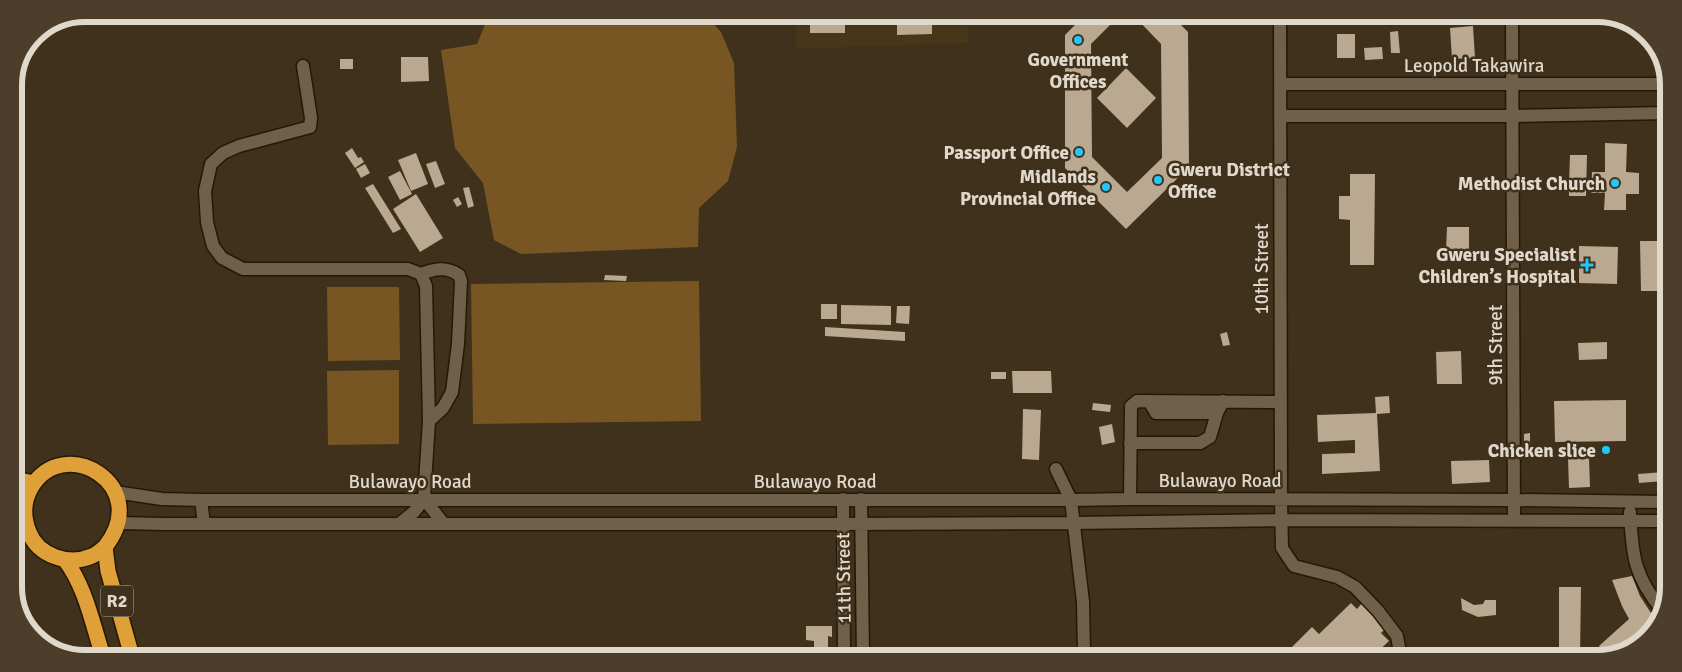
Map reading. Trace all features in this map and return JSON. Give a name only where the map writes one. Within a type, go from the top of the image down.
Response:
[{"type":"highway","points":[[23,513],[27,495],[34,483],[44,473],[56,467],[70,464],[84,466],[96,471],[107,480],[115,492],[119,507],[119,522],[114,536],[105,547],[93,556],[79,560],[65,560],[51,556],[40,548],[23,526]]},
{"type":"highway","points":[[23,481],[34,483]]},
{"type":"highway","name":"R2","points":[[105,547],[108,571],[131,650]]},
{"type":"highway","name":"R2","points":[[65,560],[73,570],[82,592],[101,650]]},
{"type":"street","name":"10th Street","points":[[1280,22],[1282,548],[1294,566],[1337,577],[1355,587],[1378,611],[1397,636],[1400,650]]},
{"type":"street","name":"9th Street","points":[[1512,22],[1514,521]]},
{"type":"street","points":[[303,66],[311,118],[310,127],[239,146],[223,152],[211,164],[205,191],[207,222],[213,246],[222,258],[243,269],[408,269],[421,274],[433,269],[447,268],[459,275],[461,281],[458,344],[452,392],[443,408],[429,421]]},
{"type":"street","name":"Leopold Takawira","points":[[1280,84],[1659,84]]},
{"type":"street","points":[[1280,116],[1512,116],[1659,113]]},
{"type":"street","points":[[399,524],[415,511],[424,499],[429,421],[426,286],[421,274]]},
{"type":"street","points":[[1149,401],[1156,413],[1217,413]]},
{"type":"street","points":[[1130,443],[1200,443],[1210,437],[1217,413],[1223,401]]},
{"type":"street","points":[[1130,499],[1131,406],[1137,402],[1280,402]]},
{"type":"street","points":[[1056,469],[1071,500],[1079,554],[1083,602],[1084,650]]},
{"type":"street","name":"Bulawayo Road","points":[[115,492],[162,499],[201,500],[1130,499],[1660,502]]},
{"type":"street","points":[[424,499],[444,524]]},
{"type":"street","points":[[201,500],[204,524]]},
{"type":"street","name":"11th Street","points":[[842,500],[844,650]]},
{"type":"street","name":"11th Street","points":[[861,500],[863,650]]},
{"type":"street","points":[[1629,501],[1631,540],[1640,579],[1657,604]]},
{"type":"street","points":[[119,522],[204,524],[861,524],[1281,520],[1660,521]]},
{"type":"shaded area","points":[[486,22],[712,22],[721,32],[734,63],[737,147],[728,181],[699,208],[698,247],[521,254],[494,240],[483,183],[455,148],[441,50],[477,44]]},
{"type":"shaded area","points":[[796,22],[968,22],[968,43],[796,49]]},
{"type":"shaded area","points":[[699,281],[701,421],[473,424],[471,284]]},
{"type":"shaded area","points":[[327,287],[399,287],[400,360],[328,361]]},
{"type":"shaded area","points":[[399,370],[399,444],[328,445],[327,371]]},
{"type":"shaded area","points":[[784,648],[784,650],[724,650]]},
{"type":"building","points":[[810,22],[845,22],[845,33],[810,33]]},
{"type":"building","points":[[897,22],[932,22],[932,34],[897,35]]},
{"type":"building","points":[[1078,22],[1113,22],[1091,44],[1092,157],[1127,192],[1162,158],[1161,44],[1140,22],[1178,22],[1188,32],[1189,167],[1126,229],[1065,168],[1065,35]]},
{"type":"building","points":[[1473,26],[1475,58],[1452,59],[1450,28]]},
{"type":"building","points":[[1398,31],[1400,53],[1391,53],[1390,32]]},
{"type":"building","points":[[1337,34],[1355,34],[1355,58],[1337,58]]},
{"type":"building","points":[[1382,47],[1383,59],[1365,60],[1364,48]]},
{"type":"building","points":[[401,57],[428,57],[429,81],[401,82]]},
{"type":"building","points":[[340,59],[353,59],[353,69],[340,69]]},
{"type":"building","points":[[1126,68],[1156,98],[1127,128],[1097,98]]},
{"type":"building","name":"Methodist Church","points":[[1605,143],[1627,144],[1626,172],[1639,173],[1639,194],[1626,194],[1626,210],[1604,210],[1605,193],[1591,193],[1592,172],[1605,172]]},
{"type":"building","points":[[352,148],[358,158],[361,157],[364,162],[355,168],[345,153]]},
{"type":"building","points":[[416,153],[428,184],[411,191],[398,160]]},
{"type":"building","points":[[1570,155],[1587,155],[1586,196],[1569,196],[1569,192],[1564,192],[1564,183],[1569,184]]},
{"type":"building","points":[[436,161],[445,184],[435,188],[426,164]]},
{"type":"building","points":[[365,164],[370,173],[361,178],[356,169]]},
{"type":"building","points":[[400,171],[412,194],[400,200],[388,177]]},
{"type":"building","points":[[1350,174],[1375,174],[1374,265],[1350,265],[1350,220],[1339,219],[1339,196],[1350,196]]},
{"type":"building","points":[[373,184],[401,229],[393,233],[365,188]]},
{"type":"building","points":[[469,187],[474,206],[468,208],[463,188]]},
{"type":"building","points":[[416,194],[443,238],[420,252],[393,209]]},
{"type":"building","points":[[458,197],[462,204],[457,207],[453,200]]},
{"type":"building","points":[[1447,227],[1469,227],[1469,250],[1446,250]]},
{"type":"building","points":[[1640,241],[1659,241],[1659,291],[1641,291]]},
{"type":"building","points":[[1579,246],[1618,247],[1617,284],[1579,283]]},
{"type":"building","points":[[605,275],[627,276],[626,281],[604,280]]},
{"type":"building","points":[[821,304],[837,304],[837,319],[821,319]]},
{"type":"building","points":[[841,305],[891,306],[891,325],[841,324]]},
{"type":"building","points":[[897,306],[910,306],[909,324],[896,323]]},
{"type":"building","points":[[825,327],[905,332],[905,341],[825,336]]},
{"type":"building","points":[[1227,332],[1230,345],[1223,346],[1220,334]]},
{"type":"building","points":[[1607,342],[1607,359],[1579,360],[1578,343]]},
{"type":"building","points":[[1461,351],[1462,384],[1437,384],[1436,352]]},
{"type":"building","points":[[1012,371],[1051,371],[1052,393],[1013,393]]},
{"type":"building","points":[[991,372],[1006,372],[1006,379],[991,379]]},
{"type":"building","points":[[1389,396],[1390,413],[1377,414],[1380,471],[1322,474],[1322,454],[1355,453],[1355,440],[1318,442],[1317,415],[1376,413],[1375,397]]},
{"type":"building","points":[[1626,400],[1626,441],[1555,442],[1554,401]]},
{"type":"building","points":[[1093,403],[1111,405],[1110,412],[1092,410]]},
{"type":"building","points":[[1023,409],[1041,410],[1039,460],[1022,459]]},
{"type":"building","points":[[1112,424],[1115,442],[1102,445],[1099,427]]},
{"type":"building","points":[[1530,433],[1530,449],[1524,449],[1524,434]]},
{"type":"building","points":[[1589,458],[1590,487],[1569,488],[1568,459]]},
{"type":"building","points":[[1489,460],[1490,482],[1452,484],[1451,461]]},
{"type":"building","points":[[1660,472],[1660,481],[1639,483],[1638,474]]},
{"type":"building","points":[[1632,576],[1640,596],[1651,613],[1655,609],[1647,625],[1632,639],[1617,646],[1602,649],[1599,646],[1629,619],[1612,580]]},
{"type":"building","points":[[1559,587],[1581,587],[1580,650],[1559,650]]},
{"type":"building","points":[[1461,598],[1474,605],[1483,604],[1485,600],[1496,600],[1496,615],[1478,617],[1462,610]]},
{"type":"building","points":[[1351,603],[1357,609],[1362,603],[1386,628],[1381,633],[1389,641],[1379,650],[1289,650],[1312,627],[1319,634]]},
{"type":"building","points":[[806,626],[832,626],[832,637],[828,636],[828,650],[814,650],[814,641],[806,640]]},
{"type":"place","name":"Government Offices","points":[[1078,40]]},
{"type":"place","name":"Passport Office","points":[[1079,152]]},
{"type":"place","name":"Gweru District Office","points":[[1158,180]]},
{"type":"place","name":"Methodist Church","points":[[1615,183]]},
{"type":"place","name":"Midlands Provincial Office","points":[[1106,187]]},
{"type":"place","name":"Gweru Specialist Children’s Hospital","points":[[1587,265]]},
{"type":"place","name":"Chicken slice","points":[[1606,450]]}]
